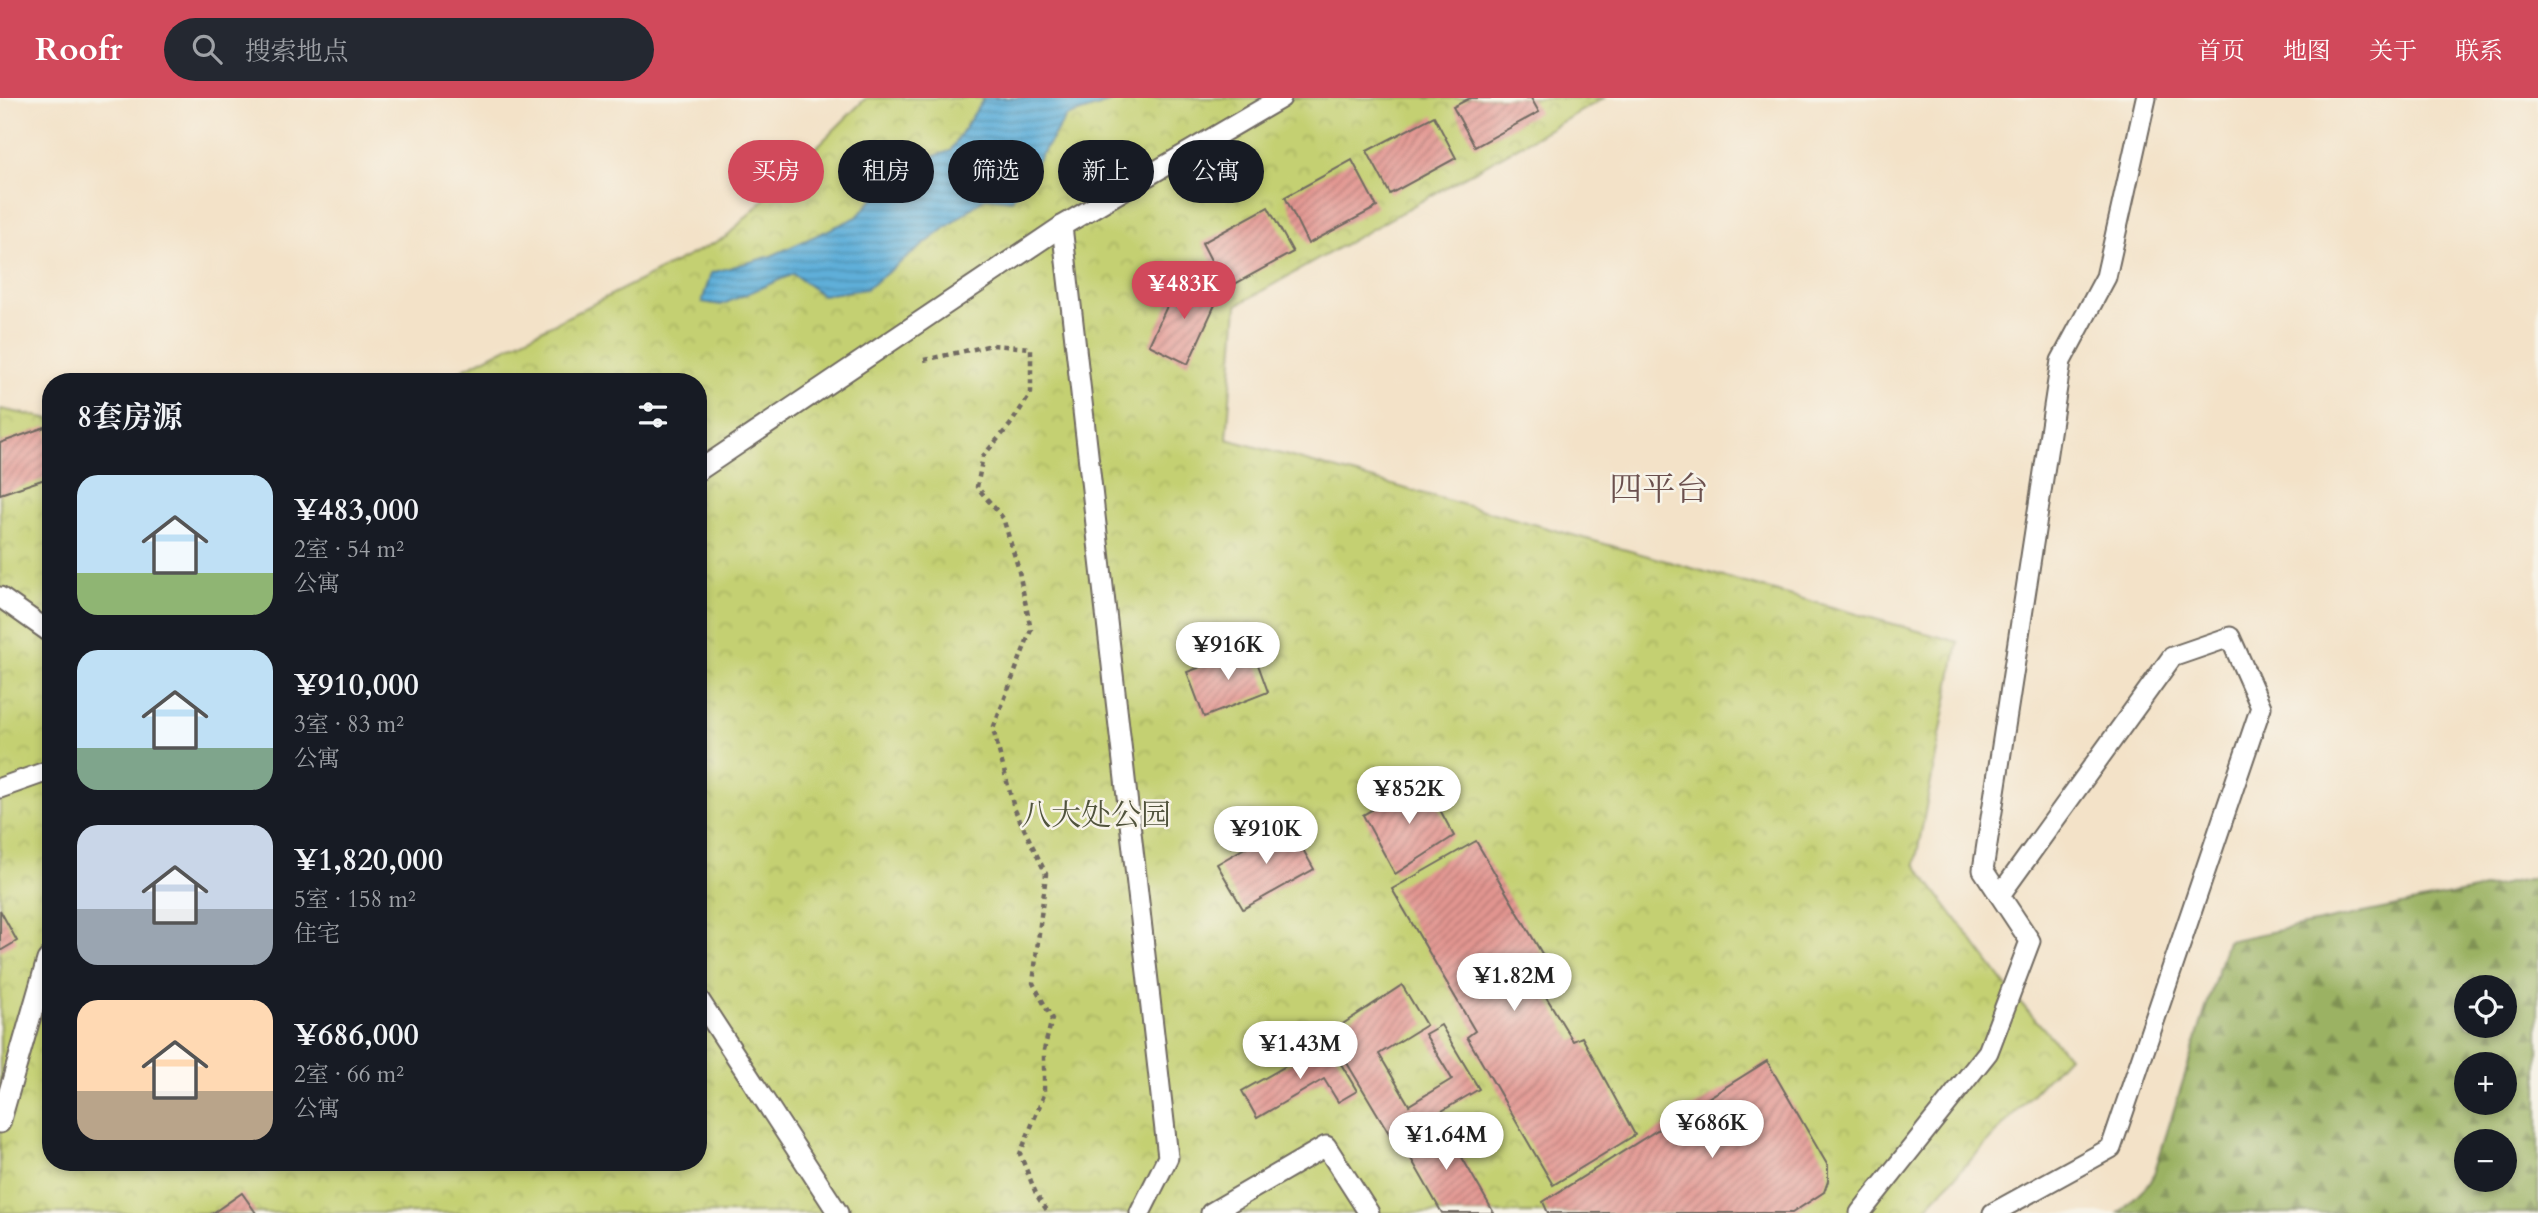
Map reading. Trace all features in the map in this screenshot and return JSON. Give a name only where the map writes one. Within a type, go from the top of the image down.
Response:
[{"type":"lane","points":[[707,465],[1062,226],[1281,98]]},
{"type":"lane","points":[[1860,1213],[1988,1052],[2030,941],[1983,870],[2061,360],[2106,277],[2146,98]]},
{"type":"lane","points":[[1062,226],[1168,1157],[1140,1213]]},
{"type":"lane","points":[[0,597],[42,627]]},
{"type":"lane","points":[[1993,1213],[2111,1148],[2261,707],[2230,637],[2172,657],[2000,895]]},
{"type":"lane","points":[[0,788],[42,773]]},
{"type":"lane","points":[[0,1123],[42,977]]},
{"type":"lane","points":[[707,1012],[838,1213]]},
{"type":"lane","points":[[1212,1213],[1326,1146],[1369,1213]]},
{"type":"path","points":[[913,362],[992,345],[1031,348],[1031,393],[1010,425],[983,456],[977,487],[1003,518],[1018,567],[1031,629],[993,729],[1014,808],[1046,874],[1033,983],[1052,1019],[1044,1051],[1044,1095],[1020,1154],[1037,1196],[1049,1213]]},
{"type":"green space","name":"八大处公园","points":[[866,98],[1604,98],[1237,305],[1227,439],[1958,642],[1915,864],[2011,992],[2068,1056],[1921,1213],[0,1213],[0,409],[42,417],[42,1171],[707,1171],[707,373],[456,373],[726,237],[760,203],[824,203],[824,140]]},
{"type":"green space","points":[[2538,877],[2538,1213],[2119,1213],[2152,1180],[2227,941]]},
{"type":"water","points":[[984,98],[1123,98],[1066,117],[1044,151],[1044,140],[957,140]]},
{"type":"water","points":[[948,152],[948,203],[978,203],[866,289],[822,295],[793,274],[721,305],[702,302],[711,273],[771,256],[857,217],[869,203],[934,203],[934,156]]},
{"type":"building","points":[[1470,98],[1531,98],[1539,112],[1475,147],[1453,107]]},
{"type":"building","points":[[1434,116],[1456,158],[1390,194],[1367,151]]},
{"type":"building","points":[[1352,160],[1377,207],[1308,244],[1285,197]]},
{"type":"building","points":[[1268,207],[1293,252],[1226,289],[1202,243]]},
{"type":"building","points":[[1180,278],[1219,296],[1188,364],[1149,345]]},
{"type":"building","points":[[42,428],[42,480],[0,494],[0,443]]},
{"type":"building","points":[[1252,648],[1268,692],[1204,717],[1187,672]]},
{"type":"building","points":[[1424,780],[1454,836],[1395,874],[1363,815]]},
{"type":"building","points":[[1288,823],[1314,869],[1243,909],[1217,864]]},
{"type":"building","points":[[1476,841],[1558,981],[1542,990],[1573,1041],[1582,1037],[1635,1135],[1553,1185],[1467,1037],[1475,1031],[1392,889]]},
{"type":"building","points":[[0,910],[17,941],[0,951]]},
{"type":"building","points":[[1402,985],[1426,1025],[1379,1054],[1409,1105],[1452,1079],[1425,1034],[1441,1025],[1479,1089],[1393,1140],[1329,1033]]},
{"type":"building","points":[[1328,1042],[1357,1091],[1338,1102],[1324,1079],[1257,1118],[1242,1091]]},
{"type":"building","points":[[1767,1061],[1828,1166],[1828,1181],[1824,1192],[1792,1213],[1548,1213],[1543,1202]]},
{"type":"building","points":[[1441,1121],[1494,1213],[1442,1213],[1402,1143]]},
{"type":"building","points":[[242,1193],[256,1213],[213,1213]]},
{"type":"district","name":"四平台","points":[[1659,488]]}]
